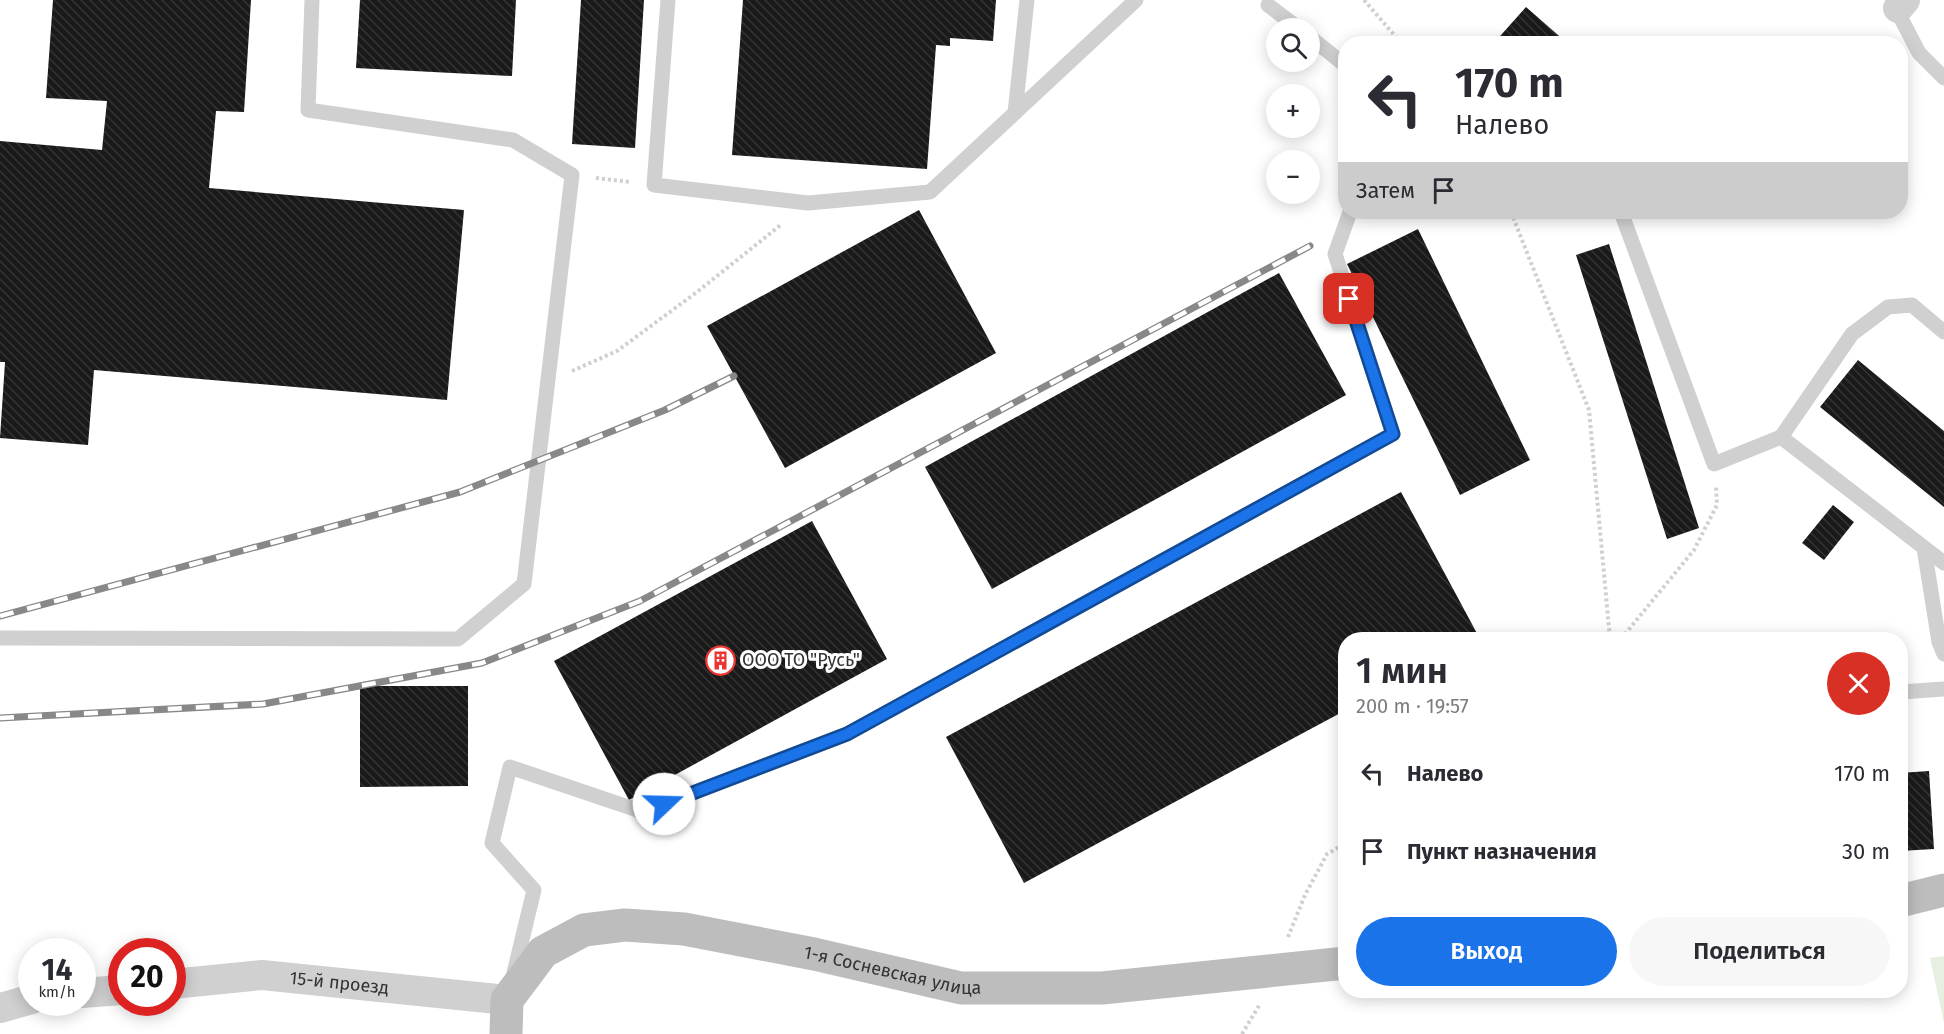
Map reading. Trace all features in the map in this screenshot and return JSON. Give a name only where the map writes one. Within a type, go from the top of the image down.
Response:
[{"type":"main road","points":[[1908,899],[1944,890]]},
{"type":"main road","name":"1-я Сосневская улица","points":[[507,1000],[543,952],[584,930],[625,925],[684,929],[814,954],[961,988],[1102,988],[1338,964]]},
{"type":"main road","points":[[506,1034],[507,1000]]},
{"type":"street","name":"15-й проезд","points":[[186,983],[262,975],[507,1000]]},
{"type":"street","points":[[0,1008],[18,1003]]},
{"type":"lane","points":[[0,638],[458,639],[524,584],[572,175],[513,140],[308,110],[312,0]]},
{"type":"lane","points":[[668,0],[654,185],[808,203],[930,192],[1136,0]]},
{"type":"lane","points":[[1015,112],[1027,0]]},
{"type":"lane","points":[[1897,3],[1919,53],[1944,78]]},
{"type":"lane","points":[[1268,5],[1285,18]]},
{"type":"lane","points":[[1320,46],[1338,60]]},
{"type":"lane","points":[[507,1000],[534,890],[492,843],[510,767],[643,812],[847,734],[1393,434],[1335,254],[1348,219]]},
{"type":"lane","points":[[1624,219],[1714,464],[1781,437],[1852,334],[1888,307],[1912,305],[1944,332]]},
{"type":"lane","points":[[1781,437],[1944,563]]},
{"type":"lane","points":[[1924,548],[1939,642],[1944,654]]},
{"type":"lane","points":[[1908,691],[1944,689]]},
{"type":"path","points":[[1364,0],[1395,36]]},
{"type":"path","points":[[572,175],[654,185]]},
{"type":"path","points":[[548,381],[617,351],[697,292],[808,203]]},
{"type":"path","points":[[1514,219],[1589,410],[1609,632]]},
{"type":"path","points":[[1627,632],[1694,550],[1717,505],[1714,464]]},
{"type":"path","points":[[1280,970],[1284,947],[1305,895],[1327,854],[1338,848]]},
{"type":"shaded area","points":[[1944,956],[1944,1023],[1930,958]]},
{"type":"building","points":[[53,0],[251,0],[244,112],[216,111],[209,188],[464,210],[447,400],[94,370],[88,445],[0,438],[5,362],[0,362],[0,141],[102,150],[107,101],[46,98]]},
{"type":"building","points":[[360,0],[516,0],[512,76],[356,68]]},
{"type":"building","points":[[581,0],[644,0],[635,148],[572,144]]},
{"type":"building","points":[[743,0],[996,0],[993,41],[950,38],[950,46],[936,45],[927,169],[732,155]]},
{"type":"building","points":[[1526,7],[1559,36],[1500,36]]},
{"type":"building","points":[[919,210],[996,353],[785,468],[707,326]]},
{"type":"building","points":[[1418,229],[1530,460],[1460,495],[1347,264]]},
{"type":"building","points":[[1609,244],[1699,528],[1667,539],[1576,255]]},
{"type":"building","points":[[1279,273],[1346,395],[992,589],[925,467]]},
{"type":"building","points":[[1858,360],[1944,431],[1944,507],[1820,407]]},
{"type":"building","points":[[1401,492],[1476,632],[1338,632],[1338,714],[1024,883],[946,737]]},
{"type":"building","points":[[1833,505],[1854,522],[1824,560],[1802,543]]},
{"type":"building","name":"ООО ТО \"Русь\"","points":[[812,521],[887,659],[629,800],[554,661]]},
{"type":"building","points":[[360,686],[468,686],[468,786],[360,787]]},
{"type":"building","points":[[1929,771],[1934,849],[1908,851],[1908,772]]},
{"type":"railway","points":[[0,718],[263,704],[482,663],[640,601],[1310,246]]},
{"type":"railway","points":[[0,616],[460,492],[665,410],[734,376]]},
{"type":"place","name":"ООО ТО \"Русь\"","points":[[721,660]]},
{"type":"route","points":[[664,804],[847,734],[1393,434],[1349,299]]}]
